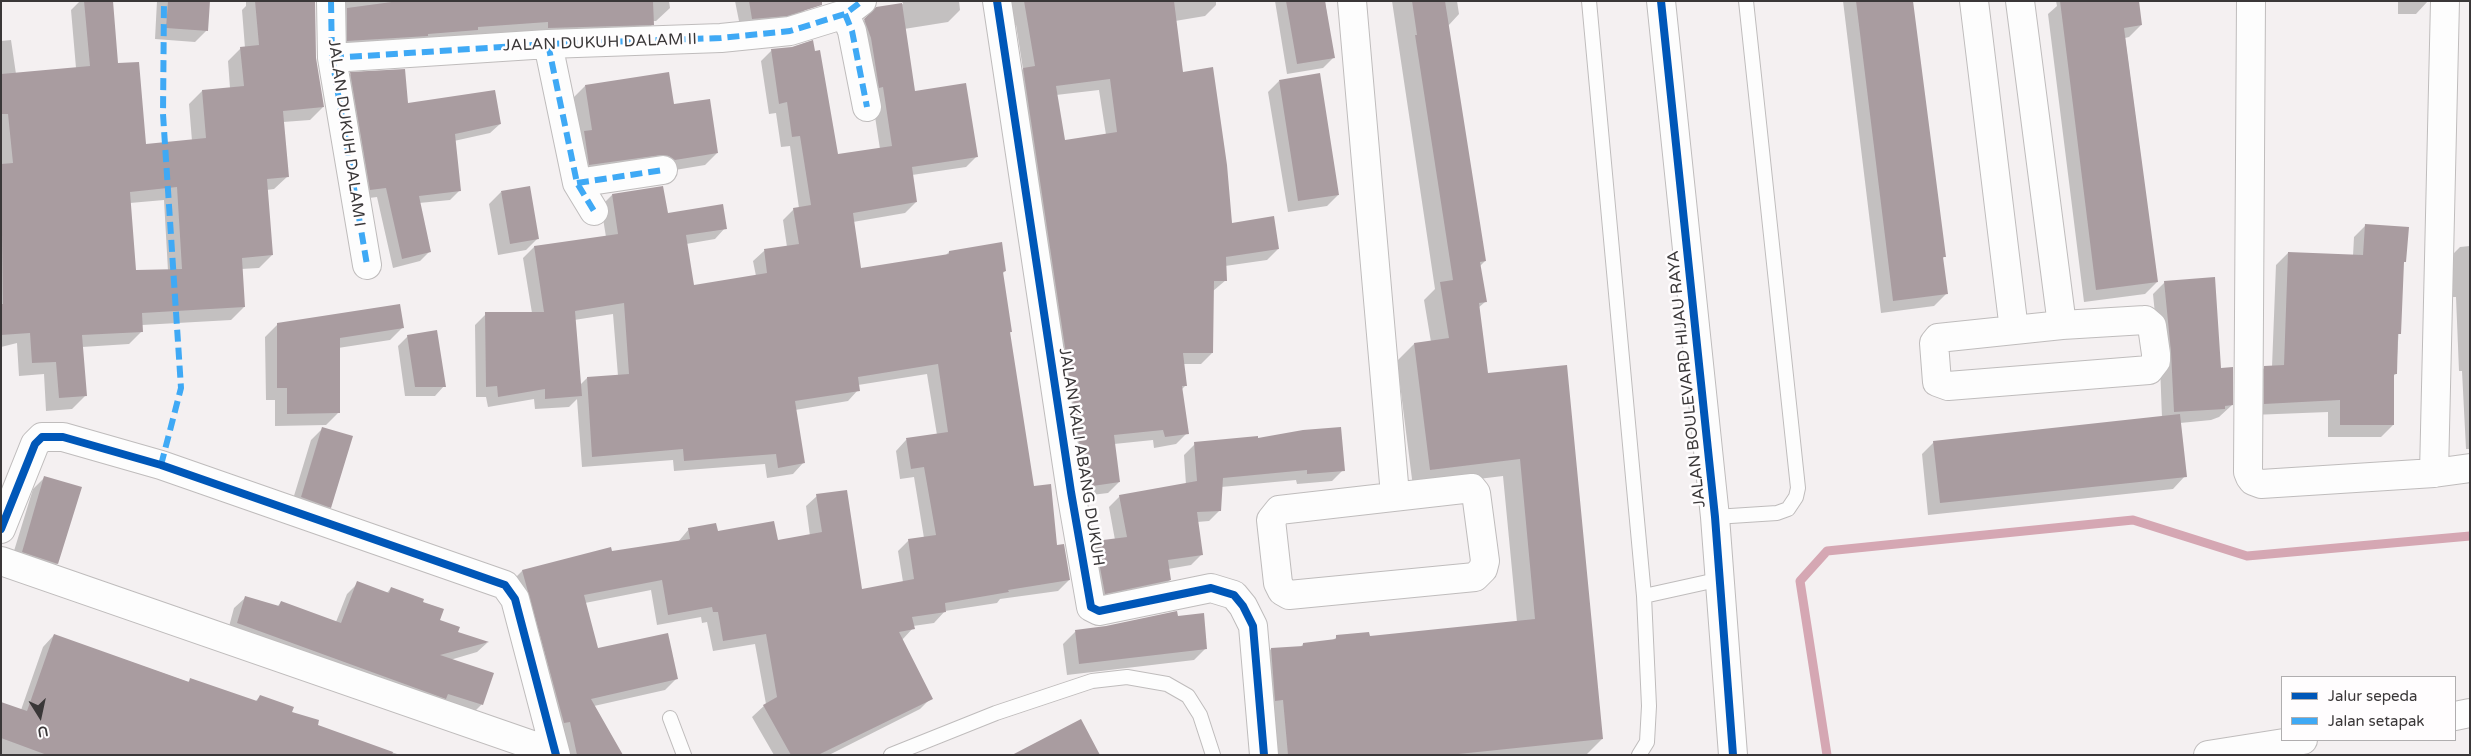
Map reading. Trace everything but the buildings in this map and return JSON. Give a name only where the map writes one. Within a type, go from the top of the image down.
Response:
[{"type":"street","name":"JALAN DUKUH DALAM I","points":[[331,1],[332,58],[367,265]]},
{"type":"street","name":"JALAN KALI ABANG DUKUH","points":[[997,1],[1090,604],[1095,610],[1099,611],[1211,588],[1234,595],[1243,606],[1253,626],[1264,755]]},
{"type":"street","points":[[1352,1],[1395,495]]},
{"type":"street","name":"JALAN BOULEVARD HIJAU RAYA","points":[[1661,1],[1721,579],[1733,755]]},
{"type":"street","points":[[1974,1],[2014,330]]},
{"type":"street","points":[[2020,1],[2062,326]]},
{"type":"street","points":[[2251,1],[2248,472],[2250,477],[2261,484],[2434,473],[2470,468]]},
{"type":"street","points":[[2434,473],[2445,1]]},
{"type":"street","name":"JALAN DUKUH DALAM II","points":[[332,58],[548,44],[721,38],[790,31],[854,8]]},
{"type":"street","points":[[854,8],[852,31],[867,107]]},
{"type":"street","points":[[548,44],[576,182],[594,211]]},
{"type":"street","points":[[576,182],[663,170]]},
{"type":"street","points":[[2148,321],[2152,326],[2156,361],[2149,370],[1948,386],[1939,384],[1934,343],[1938,338],[2014,330],[2148,321]]},
{"type":"street","points":[[1,529],[35,444],[42,437],[63,437],[161,465],[505,585],[516,599],[556,754]]},
{"type":"street","points":[[1467,488],[1474,489],[1485,561],[1480,575],[1289,595],[1282,591],[1278,582],[1271,520],[1274,514],[1279,510],[1395,495],[1467,488]]},
{"type":"street","points":[[1,561],[556,754]]},
{"type":"street","points":[[2456,716],[2470,713]]},
{"type":"street","points":[[2208,755],[2297,741]]},
{"type":"lane","points":[[1589,1],[1644,596],[1649,706],[1647,742],[1639,755]]},
{"type":"lane","points":[[1715,517],[1777,513],[1788,509],[1796,497],[1798,488],[1746,1]]},
{"type":"lane","points":[[1644,596],[1721,579]]},
{"type":"lane","points":[[891,755],[996,713],[1092,680],[1127,677],[1167,684],[1188,696],[1200,715],[1213,755]]},
{"type":"lane","points":[[670,718],[684,755]]},
{"type":"waterway","points":[[1827,755],[1800,581],[1827,551],[2133,520],[2247,556],[2470,536]]},
{"type":"marked path","points":[[161,465],[181,388],[163,114],[164,1]]},
{"type":"marked path","points":[[331,1],[332,58],[367,265]]},
{"type":"marked path","points":[[332,58],[548,44],[721,38],[790,31],[845,14],[862,1]]},
{"type":"marked path","points":[[845,14],[852,31],[867,107]]},
{"type":"marked path","points":[[548,44],[577,183],[594,211]]},
{"type":"marked path","points":[[577,183],[663,170]]},
{"type":"cycle path","points":[[997,1],[1071,492],[1091,607],[1099,611],[1211,588],[1234,595],[1243,606],[1253,626],[1264,755]]},
{"type":"cycle path","points":[[1661,1],[1715,517],[1733,755]]},
{"type":"cycle path","points":[[1,529],[35,444],[42,437],[63,437],[161,465],[505,585],[515,599],[556,755]]}]
